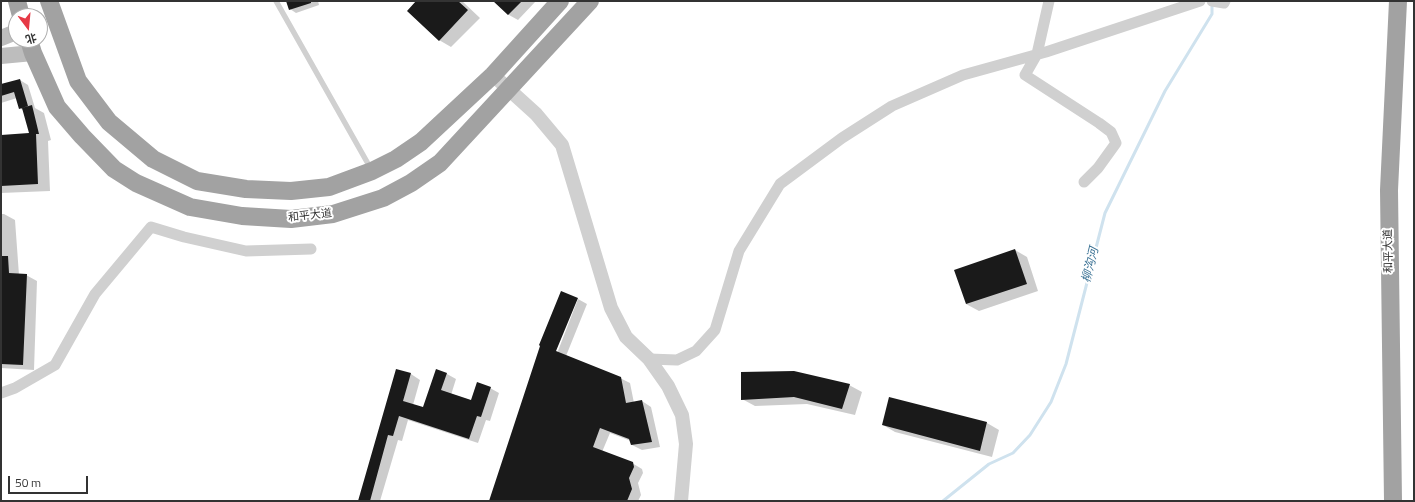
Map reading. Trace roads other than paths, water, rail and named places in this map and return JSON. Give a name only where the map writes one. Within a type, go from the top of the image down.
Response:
[{"type":"highway","points":[[49,1],[78,81],[109,122],[153,159],[197,181],[246,189],[291,190],[329,187],[372,171],[396,159],[421,142],[493,75],[560,1]]},
{"type":"highway","name":"和平大道","points":[[31,48],[57,107],[82,136],[114,169],[136,183],[190,207],[242,216],[291,219],[333,214],[383,198],[412,184],[440,163],[590,1]]},
{"type":"highway","name":"和平大道","points":[[1393,501],[1389,190],[1398,1]]},
{"type":"main road","points":[[1,56],[28,48]]},
{"type":"street","points":[[1049,1],[1037,54],[1025,75],[1099,123],[1111,132],[1116,143],[1098,168],[1084,182]]},
{"type":"street","points":[[649,359],[677,360],[696,351],[715,330],[739,251],[780,184],[842,138],[892,106],[963,75],[1037,54],[1200,1]]},
{"type":"street","points":[[493,75],[536,114],[562,145],[611,308],[626,337],[649,359],[668,386],[682,415],[686,444],[681,501]]},
{"type":"street","points":[[1,394],[15,388],[55,365],[94,294],[151,227],[184,237],[246,251],[311,249]]},
{"type":"lane","points":[[276,1],[372,171]]},
{"type":"waterway","name":"柳沟河","points":[[943,501],[989,464],[1013,453],[1030,435],[1051,402],[1066,364],[1105,213],[1165,91],[1212,14],[1212,3]]}]
